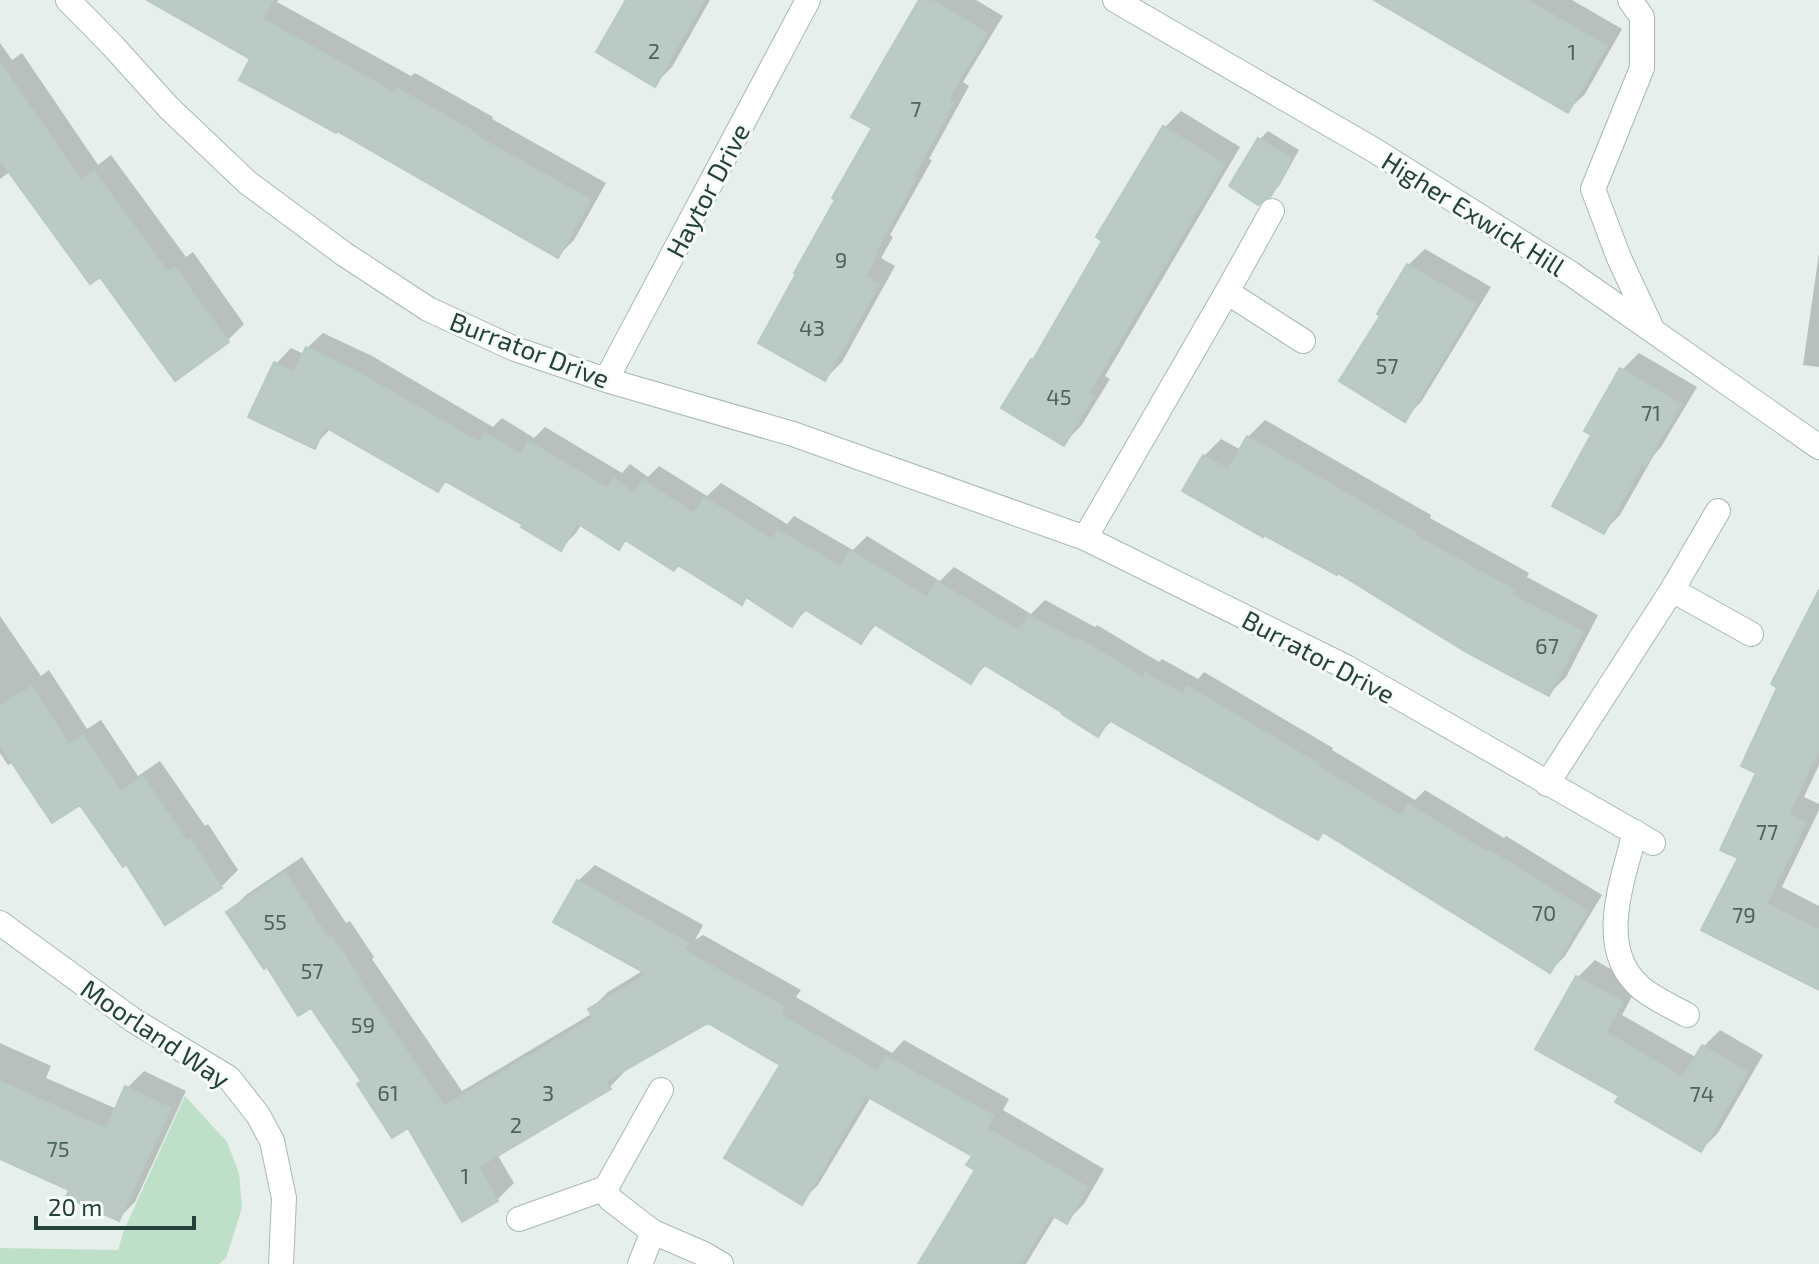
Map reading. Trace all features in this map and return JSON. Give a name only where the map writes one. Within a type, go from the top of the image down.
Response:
[{"type":"street","name":"Burrator Drive","points":[[68,0],[169,108],[248,183],[344,254],[428,309],[515,349],[606,380],[793,434],[1085,538],[1346,667],[1644,838],[1617,902],[1615,940],[1625,970],[1639,987],[1687,1015]]},
{"type":"street","name":"Haytor Drive","points":[[606,380],[808,0]]},
{"type":"street","name":"Higher Exwick Hill","points":[[1115,0],[1374,150],[1570,273],[1819,447]]},
{"type":"street","points":[[1630,0],[1642,17],[1642,68],[1593,189],[1619,258],[1654,333]]},
{"type":"street","points":[[1085,538],[1272,211]]},
{"type":"street","points":[[1227,292],[1303,341]]},
{"type":"street","points":[[1547,784],[1672,590],[1718,511]]},
{"type":"street","points":[[1672,590],[1751,634]]},
{"type":"street","name":"Moorland Way","points":[[0,923],[133,1020],[229,1078],[258,1115],[272,1141],[284,1198],[281,1264]]},
{"type":"street","points":[[519,1219],[606,1188],[661,1090]]},
{"type":"street","points":[[606,1188],[610,1199],[653,1232],[721,1264]]},
{"type":"street","points":[[640,1264],[653,1232]]},
{"type":"green space","points":[[185,1096],[227,1142],[239,1173],[242,1208],[226,1258],[219,1264],[0,1264],[0,1248],[118,1250],[124,1230]]},
{"type":"building","points":[[147,0],[273,0],[263,19],[394,92],[397,88],[591,200],[558,258],[337,131],[239,80],[250,59]]},
{"type":"building","points":[[626,0],[704,0],[655,87],[596,52]]},
{"type":"building","points":[[919,0],[932,0],[987,33],[948,100],[953,103],[875,253],[866,276],[879,284],[825,381],[758,343],[835,200],[832,198],[872,128],[851,117]]},
{"type":"building","points":[[1374,0],[1527,0],[1607,46],[1568,113]]},
{"type":"building","points":[[0,62],[81,180],[94,171],[168,272],[175,267],[229,342],[175,381],[100,277],[90,284],[0,160]]},
{"type":"building","points":[[1163,126],[1225,164],[1089,393],[1094,396],[1064,446],[1001,408],[1033,360],[1102,241],[1096,237]]},
{"type":"building","points":[[1258,138],[1292,159],[1271,196],[1258,205],[1229,186]]},
{"type":"building","points":[[1407,264],[1476,304],[1405,422],[1339,381],[1380,316],[1377,314]]},
{"type":"building","points":[[306,347],[356,371],[479,442],[485,433],[521,454],[528,441],[607,488],[613,478],[634,493],[642,480],[694,513],[704,497],[772,539],[778,530],[840,566],[850,550],[927,597],[937,581],[1019,631],[1028,615],[1080,639],[1143,677],[1145,673],[1183,694],[1187,686],[1401,816],[1408,804],[1588,911],[1550,973],[1323,832],[1318,840],[1109,720],[1098,737],[983,664],[971,684],[874,624],[861,644],[804,609],[792,627],[746,597],[742,605],[678,565],[674,571],[625,540],[619,550],[577,523],[561,551],[521,527],[523,525],[445,481],[438,492],[325,427],[315,449],[248,417],[274,362],[294,372]]},
{"type":"building","points":[[1620,368],[1681,404],[1645,467],[1642,465],[1604,534],[1552,506],[1591,435],[1584,431]]},
{"type":"building","points":[[1247,436],[1514,590],[1511,594],[1583,632],[1549,696],[1466,652],[1338,573],[1263,537],[1182,491],[1203,455],[1228,469]]},
{"type":"building","points":[[1819,590],[1819,749],[1789,814],[1806,822],[1767,904],[1819,930],[1819,990],[1701,930],[1738,858],[1720,850],[1756,773],[1741,766],[1777,688],[1771,684]]},
{"type":"building","points":[[32,686],[69,744],[83,735],[121,791],[143,776],[187,841],[191,839],[222,888],[165,925],[126,864],[123,867],[80,805],[52,823],[0,745],[0,706]]},
{"type":"building","points":[[285,872],[329,939],[332,936],[444,1106],[593,1018],[588,1009],[647,974],[553,922],[577,880],[688,943],[682,953],[685,951],[785,1007],[781,1015],[878,1071],[886,1056],[994,1116],[987,1128],[1088,1187],[1067,1224],[1051,1215],[1021,1264],[918,1264],[975,1170],[966,1165],[972,1156],[866,1096],[802,1205],[724,1158],[780,1065],[708,1023],[606,1081],[611,1089],[479,1167],[498,1201],[462,1222],[408,1128],[392,1138],[357,1084],[361,1081],[311,1008],[298,1016],[267,967],[264,969],[226,912]]},
{"type":"building","points":[[1576,976],[1623,1002],[1606,1032],[1683,1077],[1702,1045],[1748,1072],[1701,1152],[1615,1102],[1619,1096],[1535,1049]]},
{"type":"building","points":[[0,1081],[106,1129],[125,1086],[171,1108],[119,1221],[66,1197],[69,1190],[0,1159]]}]
